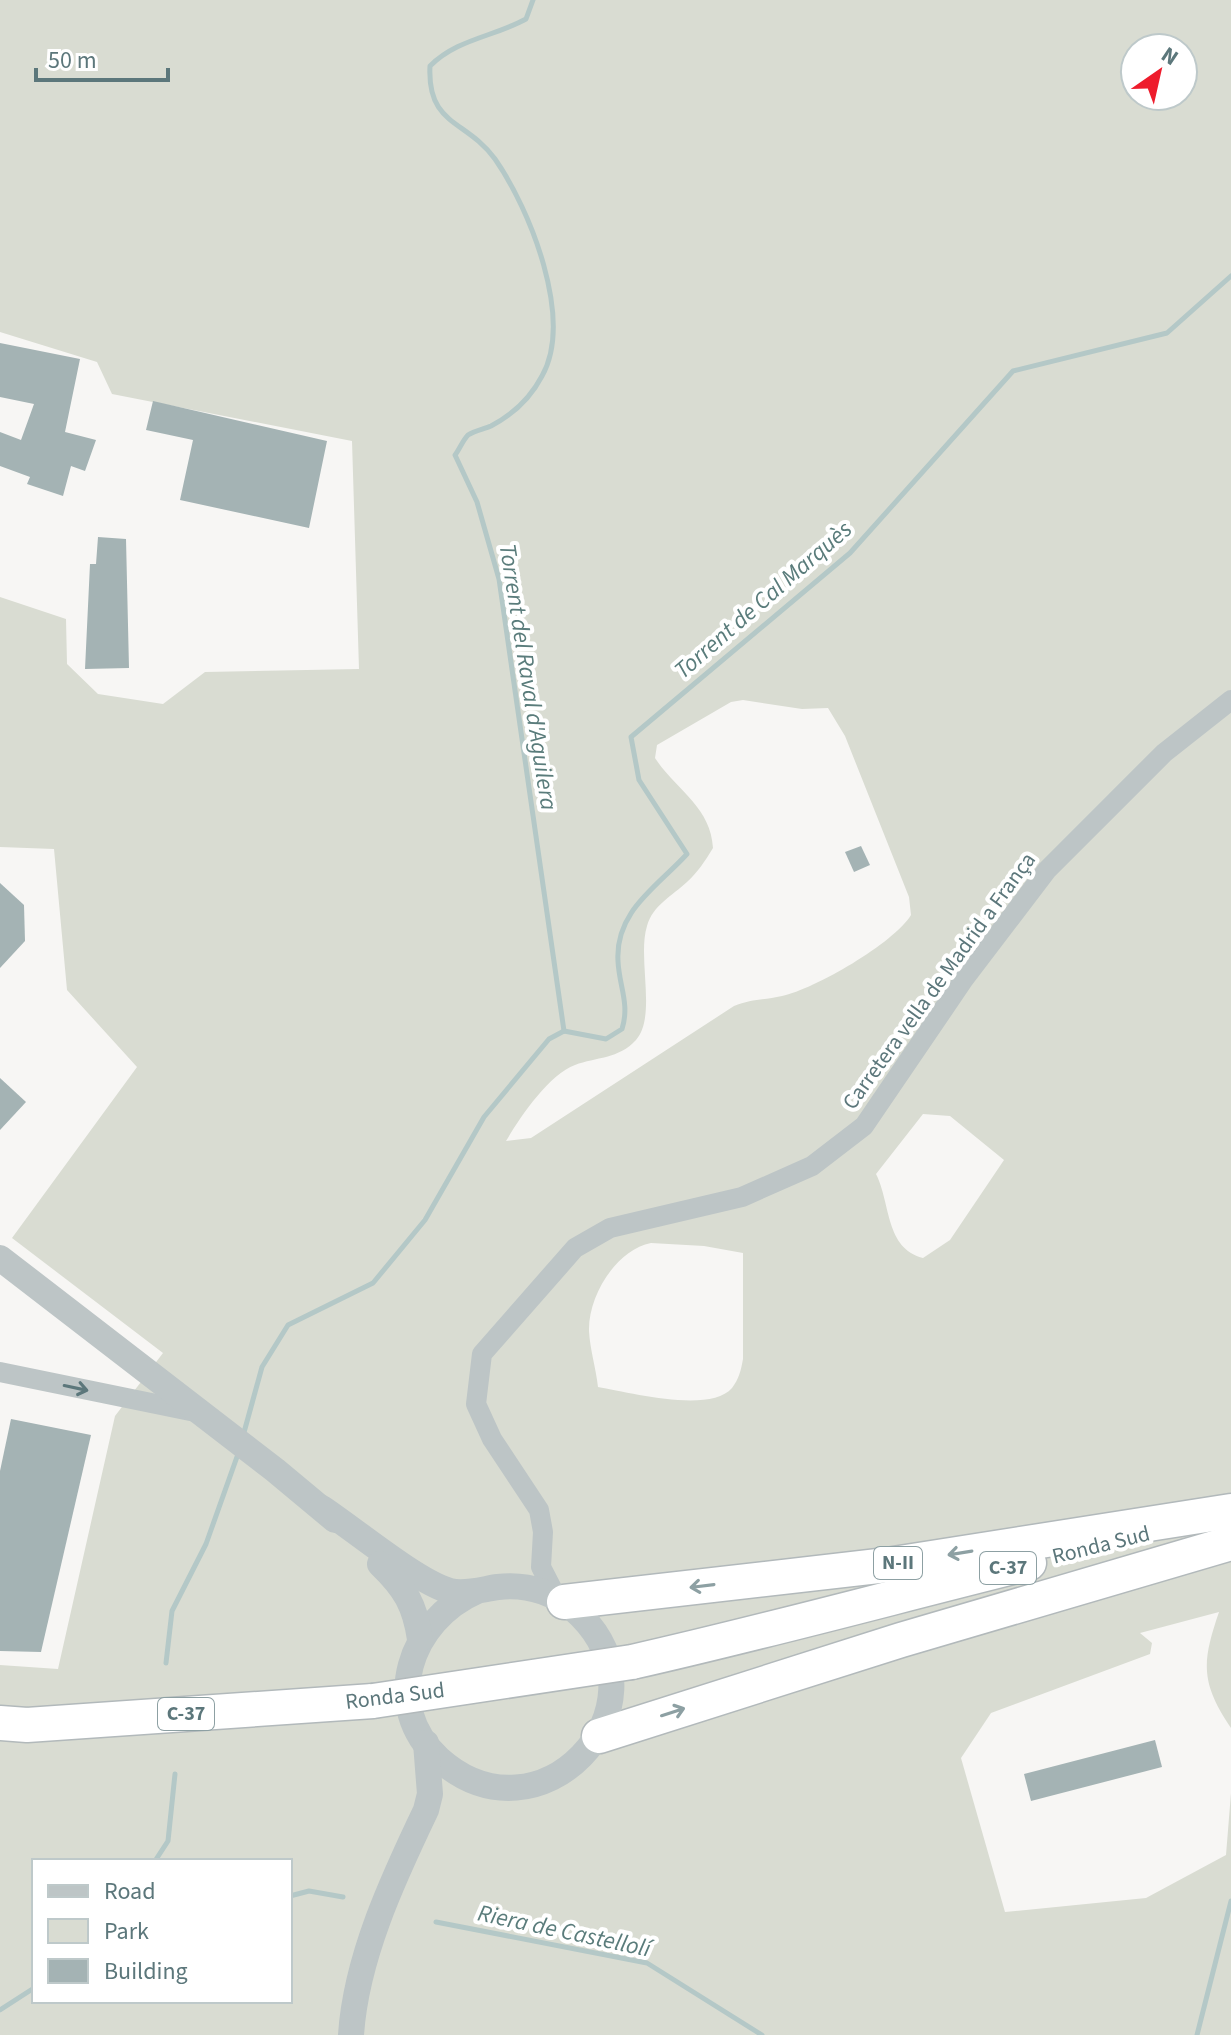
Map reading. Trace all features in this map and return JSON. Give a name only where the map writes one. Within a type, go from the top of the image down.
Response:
[{"type":"highway","name":"N-II","points":[[560,1600],[1230,1528]]},
{"type":"highway","name":"N-II","points":[[599,1736],[901,1640],[1230,1528]]},
{"type":"highway","name":"Ronda Sud","points":[[0,1723],[27,1725],[373,1701],[632,1662],[786,1627],[850,1619],[1230,1528]]},
{"type":"street","name":"Carretera vella de Madrid a França","points":[[560,1600],[541,1567],[543,1532],[539,1510],[492,1439],[476,1404],[482,1354],[575,1248],[610,1228],[742,1197],[812,1166],[864,1126],[964,979],[1047,870],[1164,753],[1231,700]]},
{"type":"street","name":"N-II","points":[[0,1258],[322,1508],[434,1584],[451,1592],[508,1587],[533,1589],[560,1600]]},
{"type":"street","points":[[0,1372],[203,1414]]},
{"type":"street","name":"N-II","points":[[322,1508],[404,1587],[416,1609],[420,1639]]},
{"type":"street","points":[[508,1587],[533,1566],[540,1551]]},
{"type":"street","name":"N-II","points":[[477,1591],[444,1610],[420,1639],[412,1660],[409,1703],[415,1725],[426,1743],[453,1771],[476,1782],[524,1787],[547,1781],[576,1762],[599,1736]]},
{"type":"street","points":[[560,1600],[594,1632],[610,1672],[607,1715],[599,1736]]},
{"type":"street","points":[[351,2035],[368,1955],[426,1810],[430,1782],[426,1743]]},
{"type":"street","points":[[426,1810],[450,1791],[476,1782]]},
{"type":"green space","points":[[0,0],[1231,0],[1231,1728],[1214,1698],[1207,1672],[1209,1645],[1219,1612],[1140,1633],[1152,1643],[1150,1654],[991,1713],[961,1758],[1005,1912],[1146,1898],[1226,1855],[1231,1793],[1231,2035],[0,2035],[0,1665],[58,1669],[115,1416],[163,1353],[12,1238],[137,1067],[67,990],[54,849],[0,847],[0,597],[66,619],[67,664],[98,694],[163,704],[205,672],[359,669],[352,441],[112,394],[97,362],[0,332]],"holes":[[[743,700],[802,709],[828,708],[845,736],[909,897],[911,915],[888,938],[833,975],[796,992],[734,1006],[531,1138],[506,1141],[545,1087],[565,1070],[622,1051],[636,1040],[645,1017],[647,926],[658,907],[695,874],[713,848],[711,834],[699,810],[655,758],[657,745],[731,702]],[[923,1114],[950,1116],[1004,1160],[950,1240],[923,1258],[911,1253],[895,1235],[876,1174]],[[651,1243],[704,1246],[743,1253],[743,1359],[732,1388],[721,1396],[706,1400],[668,1399],[598,1387],[589,1331],[593,1303],[606,1276],[616,1265],[638,1247]]]},
{"type":"building","points":[[0,343],[80,359],[65,432],[96,440],[85,471],[71,466],[63,496],[27,484],[30,477],[0,466],[0,432],[21,440],[34,404],[0,397]]},
{"type":"building","points":[[153,401],[327,441],[309,528],[180,500],[193,440],[146,430]]},
{"type":"building","points":[[98,537],[126,539],[129,668],[85,669],[90,564],[96,564]]},
{"type":"building","points":[[861,846],[870,865],[854,872],[845,852]]},
{"type":"building","points":[[0,883],[24,905],[25,941],[0,968]]},
{"type":"building","points":[[0,1078],[26,1102],[0,1130]]},
{"type":"building","points":[[11,1419],[91,1435],[41,1652],[0,1651],[0,1471]]},
{"type":"building","points":[[1155,1740],[1162,1767],[1031,1801],[1024,1774]]},
{"type":"waterway","name":"Torrent del Raval d'Aguilera","points":[[533,0],[526,19],[464,44],[430,66],[431,86],[442,111],[495,159],[522,206],[544,265],[550,295],[553,325],[551,352],[542,376],[521,405],[491,426],[468,435],[455,455],[477,502],[499,579],[564,1031]]},
{"type":"waterway","name":"Torrent de Cal Marquès","points":[[564,1031],[606,1039],[622,1029],[625,1003],[618,961],[623,928],[640,901],[687,854],[639,780],[631,737],[850,553],[1013,371],[1167,333],[1231,276]]},
{"type":"waterway","points":[[243,1436],[262,1367],[288,1325],[373,1283],[425,1220],[484,1117],[549,1039],[564,1031]]},
{"type":"waterway","points":[[166,1663],[172,1611],[206,1544],[238,1454]]},
{"type":"waterway","points":[[156,1859],[168,1841],[175,1774]]},
{"type":"waterway","name":"Riera de Castellolí","points":[[292,1895],[309,1891],[343,1897]]},
{"type":"waterway","name":"Riera de Castellolí","points":[[1197,2035],[1231,1901]]},
{"type":"waterway","name":"Riera de Castellolí","points":[[436,1922],[647,1963],[762,2035]]},
{"type":"waterway","name":"Riera de Castellolí","points":[[0,2010],[32,1989]]}]
